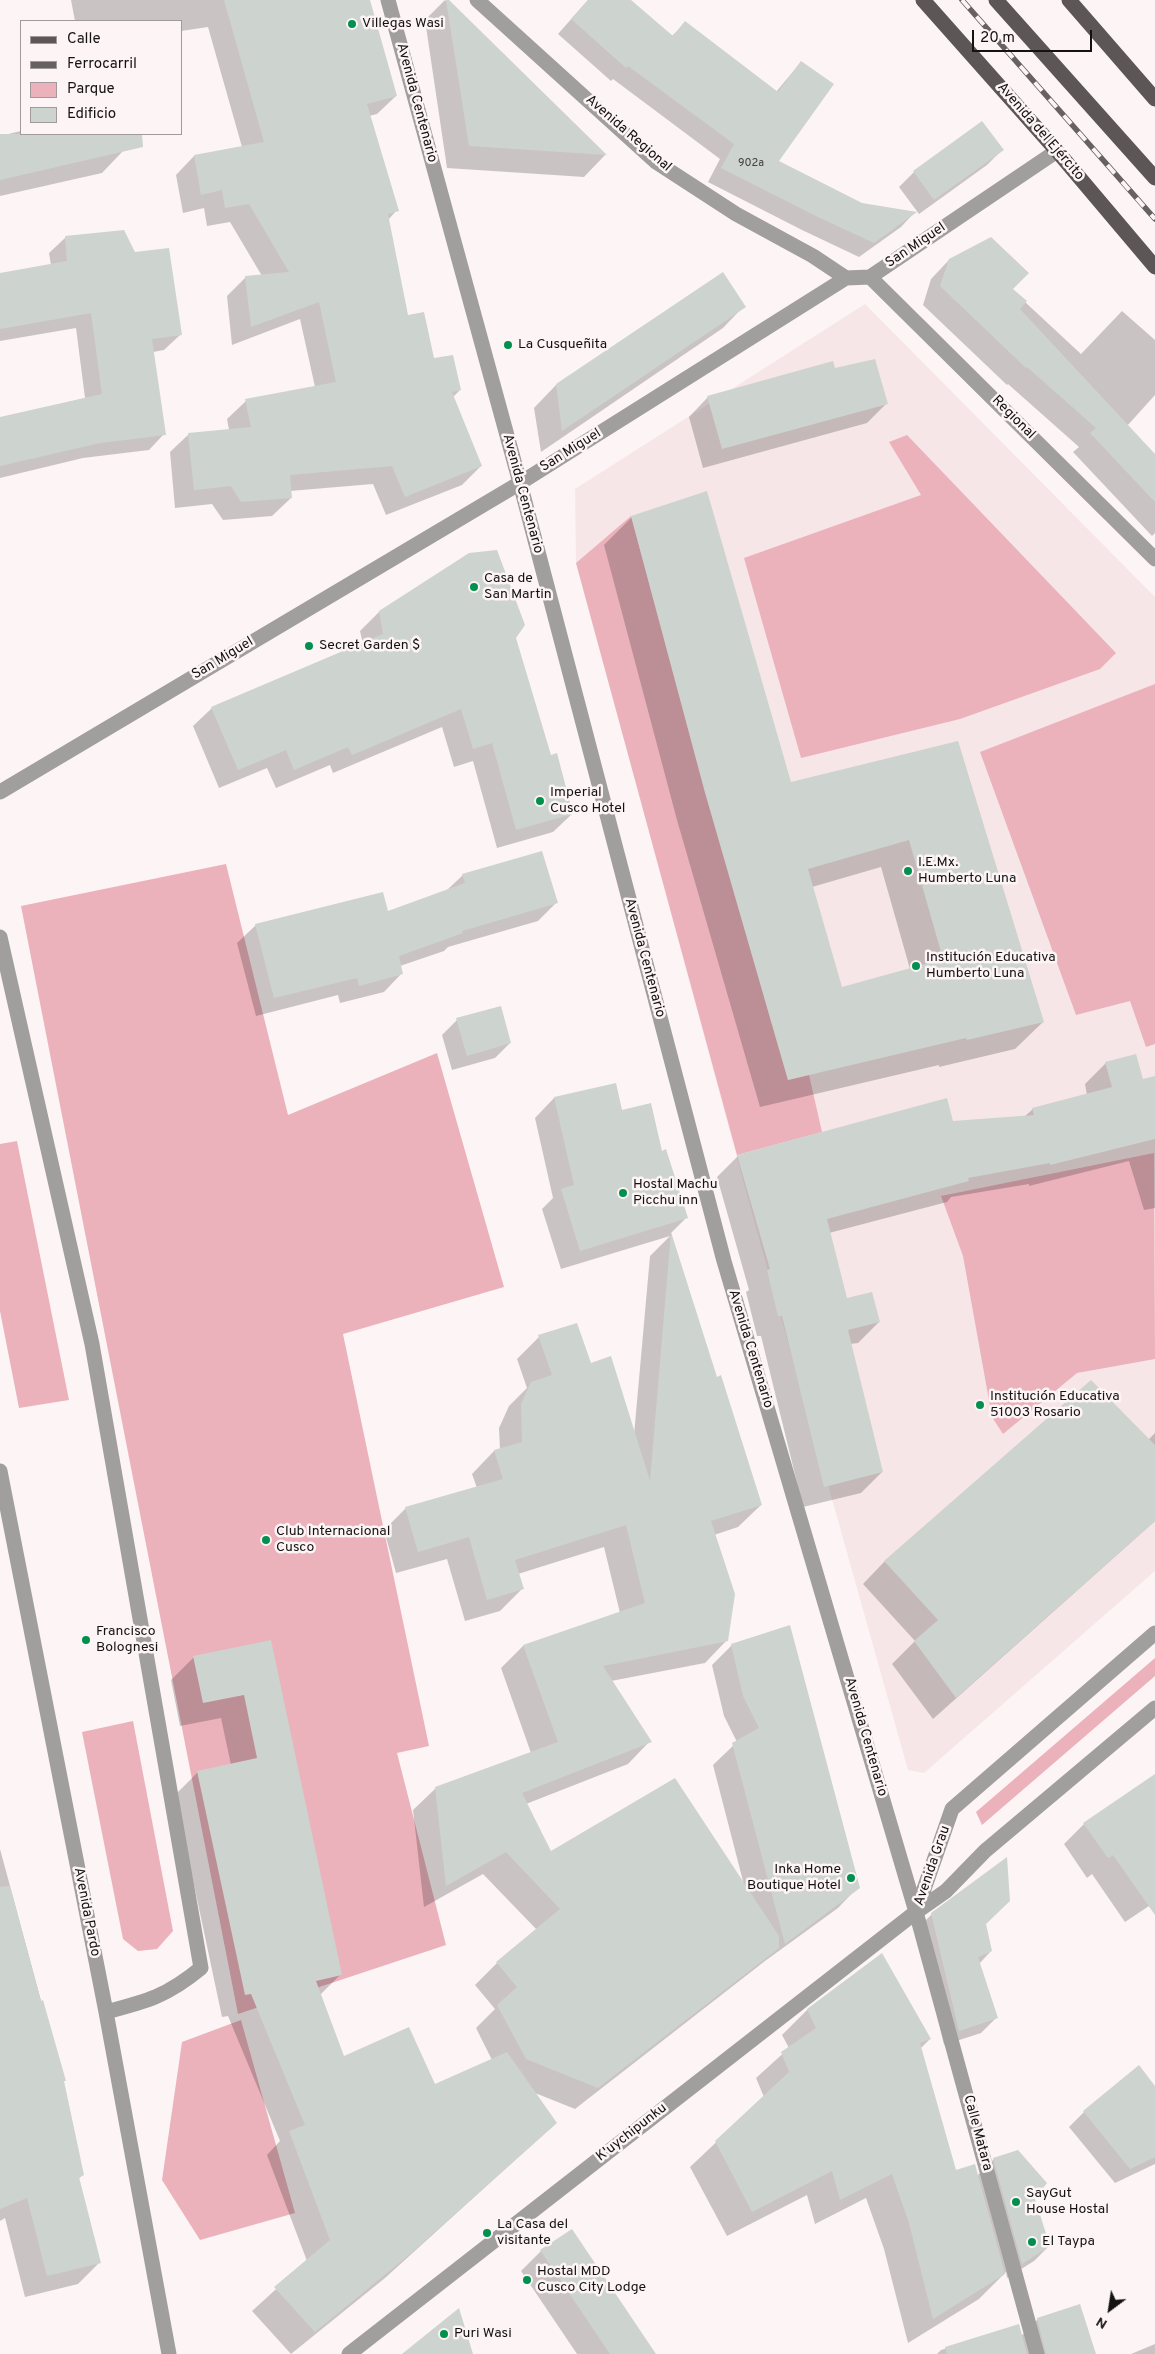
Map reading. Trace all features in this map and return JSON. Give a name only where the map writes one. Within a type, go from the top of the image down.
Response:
[{"type":"main road","name":"Avenida del Ejército","points":[[923,0],[1057,151],[1155,267]]},
{"type":"main road","points":[[996,0],[1155,178]]},
{"type":"main road","points":[[1069,0],[1155,99]]},
{"type":"street","name":"Avenida Centenario","points":[[388,0],[520,483],[724,1261],[916,1912]]},
{"type":"street","name":"Avenida Regional","points":[[477,0],[656,162],[736,214],[813,256],[846,278]]},
{"type":"street","name":"San Miguel","points":[[0,792],[520,483],[846,278],[870,277],[1057,151]]},
{"type":"street","name":"Regional","points":[[870,277],[1155,559]]},
{"type":"street","points":[[0,937],[92,1344],[201,1968],[179,1986],[155,1998],[106,2012]]},
{"type":"street","name":"Avenida Pardo","points":[[0,1470],[106,2012],[169,2354]]},
{"type":"street","name":"Avenida Grau","points":[[916,1912],[952,1809],[1155,1633]]},
{"type":"street","name":"Avenida Grau","points":[[916,1912],[946,1891],[985,1851],[1155,1708]]},
{"type":"street","name":"K'uychipunku","points":[[349,2354],[916,1912]]},
{"type":"street","name":"Calle Matara","points":[[916,1912],[1038,2354]]},
{"type":"shaded area","name":"I.E.Mx. Humberto Luna","points":[[865,304],[1155,597],[1155,1571],[924,1773],[908,1770],[759,1239],[576,563],[575,489]]},
{"type":"green space","points":[[907,435],[1116,653],[1100,669],[960,719],[801,758],[744,558],[921,495],[889,442]]},
{"type":"green space","points":[[631,516],[705,793],[788,1080],[809,1075],[822,1132],[737,1155],[576,563]]},
{"type":"green space","points":[[1155,684],[1155,1044],[1146,1047],[1130,1001],[1076,1015],[980,752]]},
{"type":"green space","name":"Club Internacional Cusco","points":[[226,864],[288,1115],[437,1053],[504,1287],[343,1334],[429,1746],[397,1753],[446,1945],[238,2014],[21,906]]},
{"type":"green space","points":[[17,1141],[69,1400],[19,1408],[0,1311],[0,1144]]},
{"type":"green space","points":[[1154,1153],[1155,1359],[1077,1373],[1003,1434],[992,1417],[963,1256],[941,1196]]},
{"type":"green space","points":[[1155,1658],[1155,1676],[982,1825],[976,1812]]},
{"type":"green space","points":[[133,1721],[173,1931],[157,1949],[138,1951],[123,1939],[82,1732]]},
{"type":"green space","points":[[241,2020],[295,2213],[200,2240],[162,2180],[182,2042]]},
{"type":"building","points":[[224,0],[370,0],[397,96],[367,104],[399,211],[388,214],[408,315],[424,312],[434,358],[453,355],[461,390],[452,392],[482,466],[405,497],[392,466],[290,475],[292,498],[241,502],[231,486],[194,490],[188,433],[251,427],[245,399],[336,382],[319,302],[251,327],[245,276],[289,272],[249,204],[225,208],[222,190],[201,195],[194,155],[264,142]]},
{"type":"building","points":[[446,0],[449,0],[607,155],[469,146]]},
{"type":"building","points":[[588,0],[631,0],[673,36],[685,21],[778,92],[801,61],[834,84],[779,161],[862,203],[917,212],[874,243],[721,168],[734,144],[628,66],[626,68],[571,19]]},
{"type":"building","points":[[982,121],[1004,150],[934,200],[913,171]]},
{"type":"building","points":[[0,134],[142,135],[143,147],[0,180]]},
{"type":"building","points":[[124,230],[135,252],[169,248],[182,335],[152,339],[166,435],[100,443],[0,466],[0,417],[102,394],[91,313],[0,329],[0,273],[67,261],[65,236]]},
{"type":"building","points":[[991,237],[1029,273],[1013,289],[1027,301],[1020,309],[1155,454],[1155,502],[1090,433],[1096,428],[1026,368],[940,286],[949,259]]},
{"type":"building","points":[[723,272],[746,307],[562,431],[556,384]]},
{"type":"building","points":[[875,359],[888,404],[722,449],[707,396],[833,361],[835,368]]},
{"type":"building","points":[[707,491],[791,782],[958,741],[1044,1022],[967,1040],[966,1038],[788,1080],[705,792],[631,516]],"holes":[[[909,840],[943,959],[842,987],[808,869]]]},
{"type":"building","points":[[497,550],[525,625],[516,638],[551,755],[557,753],[573,814],[516,830],[492,743],[473,749],[461,709],[352,755],[348,747],[294,770],[286,750],[238,770],[211,707],[383,634],[379,611],[469,553]]},
{"type":"building","points":[[542,851],[558,903],[462,931],[463,933],[399,956],[403,974],[359,986],[357,978],[274,998],[255,924],[383,892],[388,911],[465,883],[462,874]]},
{"type":"building","points":[[501,1006],[511,1043],[467,1056],[456,1018]]},
{"type":"building","points":[[1136,1054],[1143,1079],[1155,1076],[1155,1139],[1050,1165],[1050,1163],[968,1178],[969,1181],[827,1219],[847,1298],[872,1292],[880,1322],[848,1330],[883,1472],[824,1487],[782,1316],[778,1316],[767,1270],[770,1269],[737,1155],[947,1098],[953,1121],[1034,1115],[1032,1108],[1112,1087],[1105,1062]]},
{"type":"building","points":[[616,1083],[622,1110],[651,1103],[662,1151],[666,1149],[688,1218],[580,1251],[561,1189],[574,1185],[554,1097]]},
{"type":"building","points":[[671,1232],[717,1377],[721,1375],[762,1505],[711,1521],[735,1594],[728,1641],[603,1666],[652,1742],[522,1793],[551,1851],[675,1778],[779,1936],[779,1948],[598,2088],[526,2059],[497,2005],[517,1987],[496,1962],[560,1909],[506,1852],[446,1886],[435,1787],[558,1742],[523,1645],[645,1603],[626,1525],[515,1560],[524,1589],[487,1600],[469,1537],[418,1552],[405,1507],[503,1479],[494,1450],[522,1442],[521,1404],[531,1382],[552,1375],[538,1335],[577,1323],[591,1363],[611,1356],[650,1481]]},
{"type":"building","points":[[1091,1380],[1155,1445],[1155,1521],[956,1698],[914,1641],[938,1620],[884,1561]]},
{"type":"building","points":[[790,1625],[860,1888],[785,1944],[732,1743],[759,1728],[743,1696],[731,1644]]},
{"type":"building","points":[[271,1640],[342,1975],[316,1981],[344,2056],[409,2027],[435,2084],[507,2052],[557,2123],[409,2255],[315,2332],[274,2287],[330,2240],[289,2131],[305,2125],[251,1994],[245,1995],[197,1771],[257,1758],[244,1695],[203,1703],[193,1656]]},
{"type":"building","points":[[1155,1774],[1155,1915],[1113,1855],[1108,1858],[1083,1823]]},
{"type":"building","points":[[1007,1857],[1010,1901],[986,1924],[992,1951],[978,1957],[998,2018],[959,2031],[931,1913]]},
{"type":"building","points":[[10,1886],[41,2001],[43,2000],[66,2081],[64,2081],[84,2175],[79,2177],[101,2263],[47,2276],[27,2198],[0,2209],[0,1887]]},
{"type":"building","points":[[882,1953],[931,2039],[920,2043],[956,2170],[975,2164],[1005,2274],[933,2319],[909,2223],[892,2174],[840,2200],[832,2171],[752,2212],[715,2141],[789,2072],[781,2052],[816,2028],[807,2009]]},
{"type":"building","points":[[1139,2065],[1155,2086],[1155,2157],[1130,2169],[1083,2111]]},
{"type":"building","points":[[1018,2150],[1047,2183],[1035,2199],[1050,2246],[1022,2264],[993,2158]]},
{"type":"building","points":[[572,2229],[656,2354],[610,2354],[540,2250]]},
{"type":"building","points":[[1080,2304],[1096,2354],[1046,2354],[1037,2318]]},
{"type":"building","points":[[459,2308],[473,2354],[402,2354]]},
{"type":"building","points":[[1019,2324],[1027,2354],[947,2354],[945,2347]]},
{"type":"railway","points":[[962,0],[1155,219]]},
{"type":"place","name":"Villegas Wasi","points":[[352,24]]},
{"type":"place","name":"La Cusqueñita","points":[[508,345]]},
{"type":"place","name":"Casa de San Martin","points":[[474,587]]},
{"type":"place","name":"Secret Garden $","points":[[309,646]]},
{"type":"place","name":"Imperial Cusco Hotel","points":[[540,801]]},
{"type":"place","name":"I.E.Mx. Humberto Luna","points":[[908,871]]},
{"type":"place","name":"Institución Educativa Humberto Luna","points":[[916,966]]},
{"type":"place","name":"Hostal Machu Picchu inn","points":[[623,1193]]},
{"type":"place","name":"Institución Educativa 51003 Rosario","points":[[980,1405]]},
{"type":"place","name":"Club Internacional Cusco","points":[[266,1540]]},
{"type":"place","name":"Francisco Bolognesi","points":[[86,1640]]},
{"type":"place","name":"Inka Home Boutique Hotel","points":[[851,1878]]},
{"type":"place","name":"SayGut House Hostal","points":[[1016,2202]]},
{"type":"place","name":"La Casa del visitante","points":[[487,2233]]},
{"type":"place","name":"El Taypa","points":[[1032,2242]]},
{"type":"place","name":"Hostal MDD Cusco City Lodge","points":[[527,2280]]},
{"type":"place","name":"Puri Wasi","points":[[444,2334]]}]
